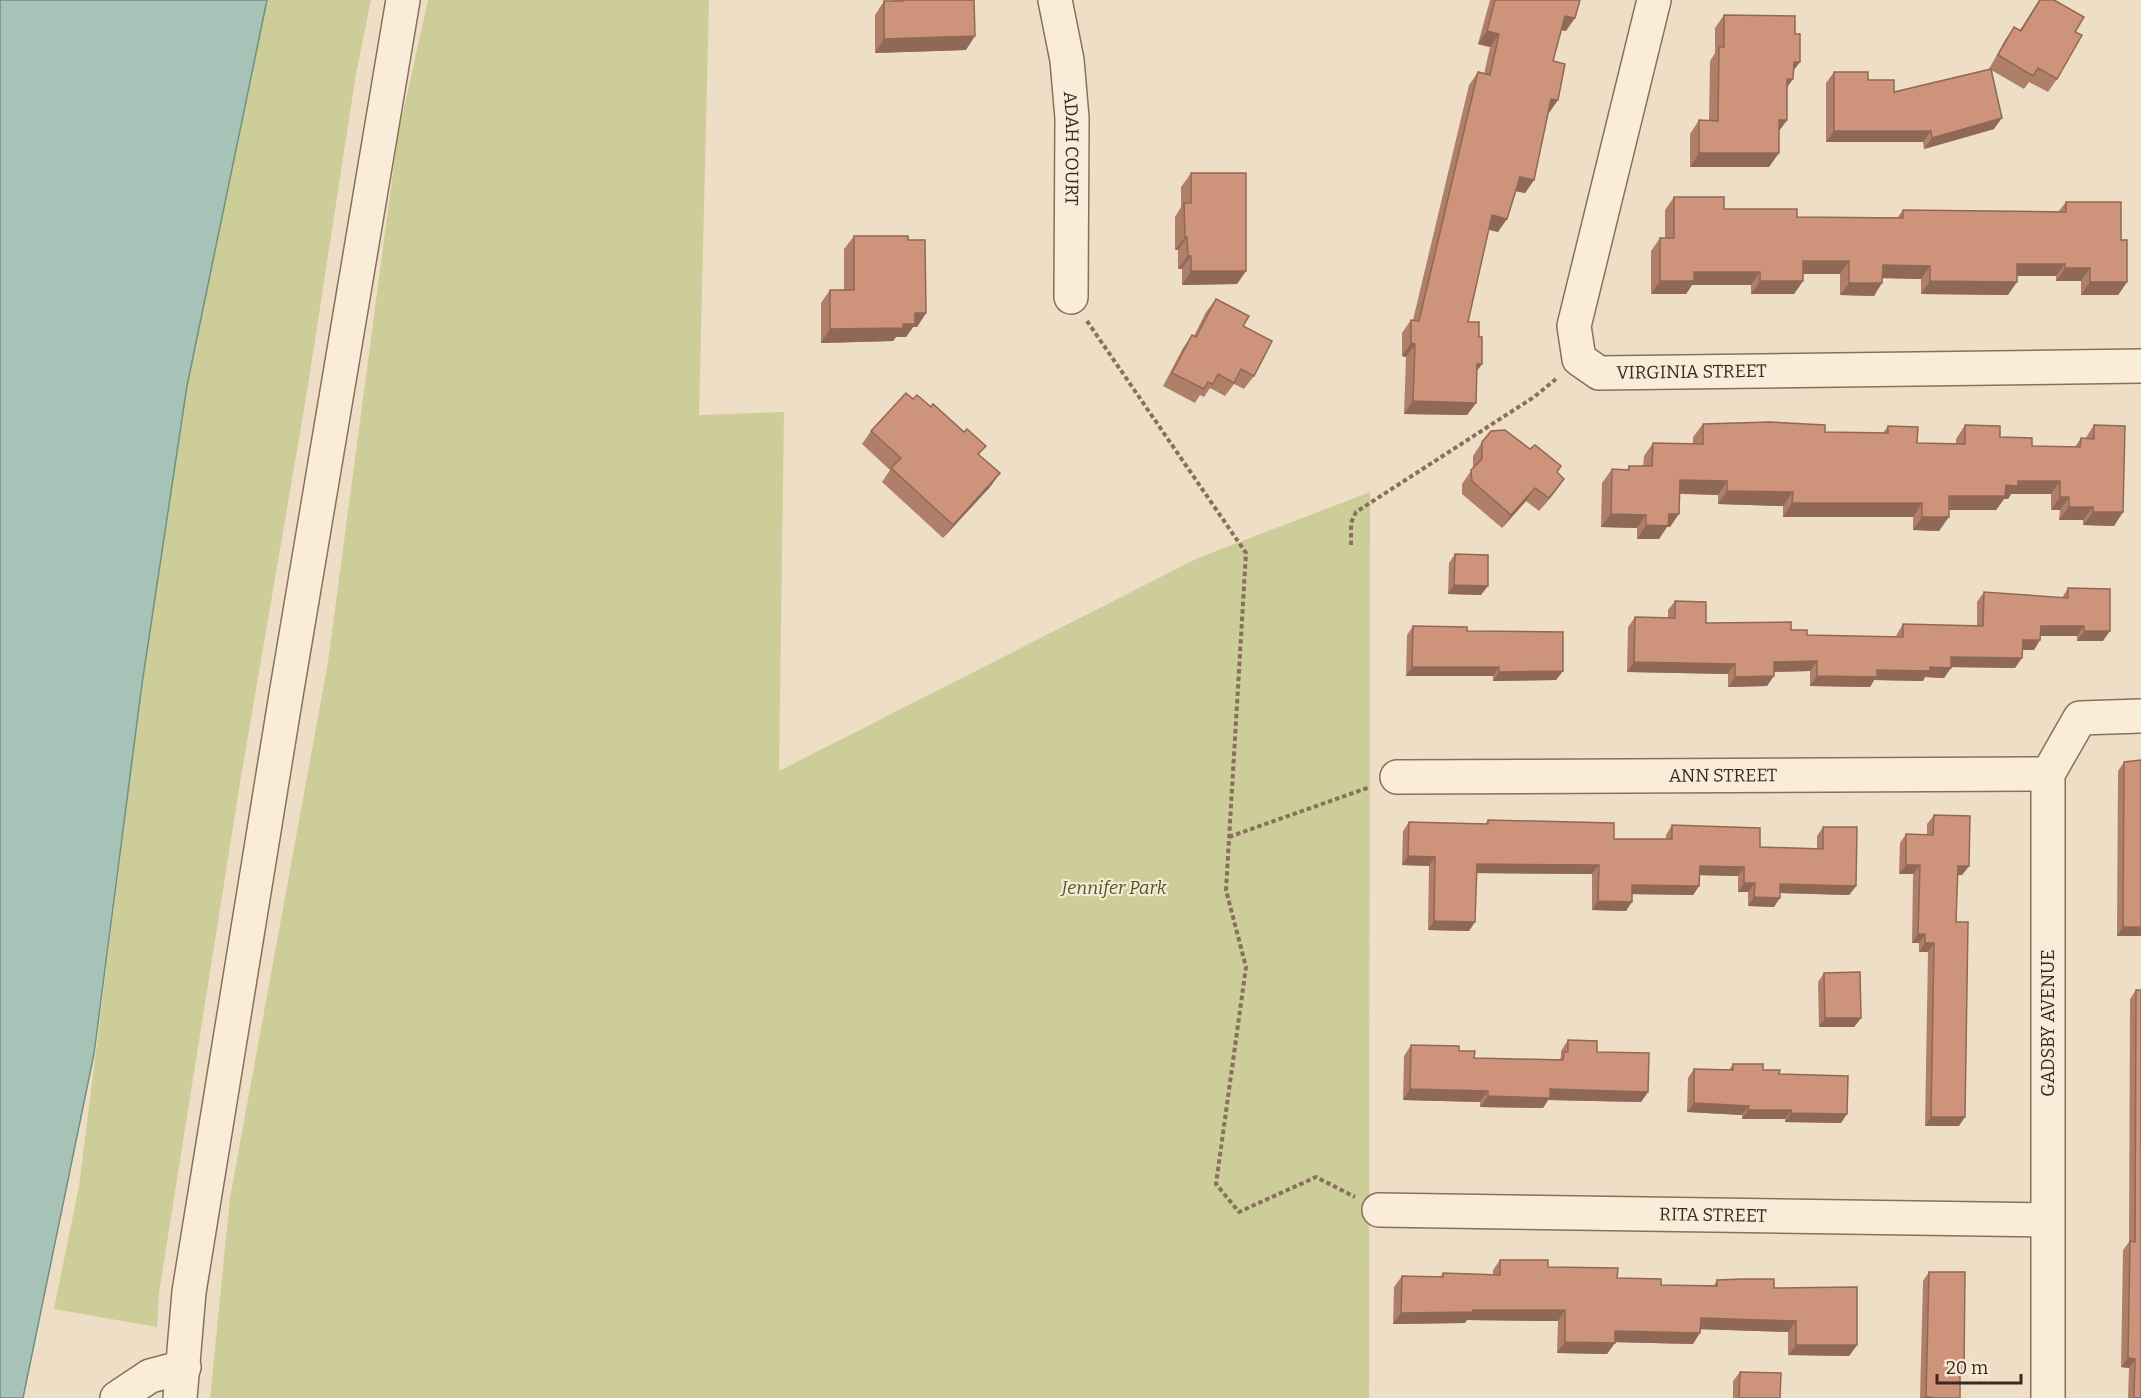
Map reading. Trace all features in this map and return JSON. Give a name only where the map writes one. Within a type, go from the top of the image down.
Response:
[{"type":"street","points":[[117,1398],[150,1376],[182,1382],[189,1292],[284,706],[403,0]]},
{"type":"street","name":"ADAH COURT","points":[[1055,0],[1063,34],[1071,98],[1071,297]]},
{"type":"street","points":[[1579,359],[1574,326],[1654,0]]},
{"type":"street","name":"VIRGINIA STREET","points":[[1579,359],[1599,373],[2141,366]]},
{"type":"street","name":"GADSBY AVENUE","points":[[2048,1398],[2048,774],[2080,718],[2141,716]]},
{"type":"street","name":"ANN STREET","points":[[1397,777],[2048,774]]},
{"type":"street","name":"RITA STREET","points":[[1379,1210],[2047,1220]]},
{"type":"path","points":[[1071,297],[1246,553],[1226,890],[1246,967],[1216,1184],[1239,1212],[1316,1177],[1379,1210]]},
{"type":"path","points":[[1351,545],[1351,523],[1356,512],[1534,397],[1579,359]]},
{"type":"path","points":[[1229,837],[1397,777]]},
{"type":"green space","points":[[267,0],[371,0],[356,74],[307,392],[240,783],[159,1293],[157,1327],[54,1309],[79,1186],[142,684],[187,386]]},
{"type":"green space","name":"Jennifer Park","points":[[428,0],[709,0],[699,415],[784,412],[779,771],[1198,558],[1370,492],[1369,1398],[210,1398],[230,1198],[328,662],[398,135]]},
{"type":"shaded area","points":[[0,0],[267,0],[187,386],[142,684],[94,1054],[23,1398],[0,1398]]},
{"type":"building","points":[[974,0],[975,36],[884,39],[884,1]]},
{"type":"building","points":[[1495,0],[1580,0],[1575,18],[1565,16],[1553,61],[1565,64],[1558,100],[1551,99],[1534,180],[1520,177],[1507,219],[1492,215],[1468,322],[1479,322],[1479,337],[1482,337],[1482,364],[1477,364],[1476,403],[1413,401],[1415,344],[1411,343],[1411,320],[1419,321],[1478,72],[1490,75],[1499,34],[1487,31]]},
{"type":"building","points":[[2040,0],[2054,0],[2084,17],[2075,32],[2082,35],[2057,79],[2038,68],[2033,76],[1998,55],[2014,27],[2021,31]]},
{"type":"building","points":[[1724,15],[1795,16],[1795,34],[1800,34],[1800,62],[1794,62],[1793,79],[1787,79],[1787,120],[1779,120],[1779,153],[1699,153],[1699,120],[1718,121],[1719,47],[1724,47]]},
{"type":"building","points":[[1991,69],[2002,118],[1932,138],[1931,131],[1834,131],[1834,72],[1868,72],[1868,80],[1894,80],[1894,92]]},
{"type":"building","points":[[1191,173],[1246,173],[1246,271],[1191,271],[1191,256],[1188,256],[1187,237],[1185,237],[1184,203],[1191,203]]},
{"type":"building","points":[[1674,197],[1724,197],[1724,209],[1797,209],[1797,217],[1903,218],[1903,210],[2066,212],[2066,202],[2121,202],[2121,240],[2127,240],[2127,282],[2090,282],[2090,268],[2065,268],[2065,264],[2017,264],[2017,282],[1930,281],[1930,266],[1883,265],[1882,283],[1849,283],[1849,261],[1803,261],[1803,281],[1760,281],[1760,272],[1694,272],[1694,281],[1660,281],[1660,238],[1674,238]]},
{"type":"building","points":[[854,236],[908,236],[908,240],[925,240],[926,313],[915,313],[915,324],[903,324],[903,328],[830,329],[830,290],[854,290]]},
{"type":"building","points":[[1216,299],[1249,316],[1243,326],[1272,341],[1254,376],[1241,369],[1234,383],[1218,374],[1213,384],[1208,382],[1204,389],[1172,373],[1192,335],[1196,337]]},
{"type":"building","points":[[906,393],[913,399],[917,395],[931,407],[933,404],[964,432],[967,429],[986,446],[978,454],[1000,473],[953,525],[891,468],[901,458],[871,431]]},
{"type":"building","points":[[1770,422],[1825,425],[1825,432],[1888,433],[1888,426],[1918,427],[1917,443],[1965,444],[1965,425],[2000,426],[2000,437],[2032,438],[2032,446],[2080,447],[2081,438],[2094,439],[2094,425],[2125,426],[2123,512],[2093,512],[2093,507],[2069,507],[2069,497],[2060,497],[2060,481],[2018,481],[2018,486],[2006,485],[2005,496],[1949,496],[1949,517],[1922,517],[1922,503],[1792,503],[1793,492],[1727,491],[1727,481],[1680,480],[1679,514],[1669,514],[1668,526],[1646,525],[1646,515],[1611,514],[1612,469],[1629,470],[1629,466],[1652,466],[1653,443],[1703,444],[1703,424]]},
{"type":"building","points":[[1505,430],[1530,449],[1535,445],[1561,466],[1557,472],[1564,479],[1549,498],[1535,488],[1511,515],[1472,481],[1471,470],[1482,459],[1482,442],[1491,431]]},
{"type":"building","points":[[1455,554],[1488,555],[1488,586],[1454,585]]},
{"type":"building","points":[[2068,588],[2110,589],[2110,631],[2084,631],[2084,626],[2041,626],[2040,640],[2023,640],[2022,658],[1951,657],[1951,668],[1930,667],[1930,671],[1877,670],[1877,677],[1817,676],[1817,661],[1774,662],[1774,676],[1735,677],[1735,664],[1634,662],[1635,617],[1675,618],[1675,601],[1706,602],[1706,623],[1791,622],[1791,630],[1807,630],[1807,635],[1903,637],[1903,624],[1983,626],[1984,592],[2068,598]]},
{"type":"building","points":[[1413,626],[1467,627],[1467,631],[1563,632],[1563,671],[1499,672],[1499,667],[1412,667]]},
{"type":"building","points":[[2141,760],[2141,927],[2123,927],[2124,762]]},
{"type":"building","points":[[1934,815],[1970,816],[1969,866],[1958,866],[1956,922],[1968,922],[1965,1117],[1931,1117],[1934,943],[1925,943],[1925,934],[1918,934],[1920,865],[1906,865],[1906,834],[1933,835]]},
{"type":"building","points":[[1488,820],[1614,823],[1614,839],[1672,839],[1672,825],[1760,828],[1760,847],[1823,849],[1823,827],[1857,827],[1856,886],[1780,884],[1780,898],[1754,897],[1755,883],[1744,883],[1744,867],[1700,866],[1699,886],[1632,885],[1632,902],[1598,901],[1599,865],[1477,864],[1475,922],[1434,921],[1435,857],[1408,856],[1409,822],[1488,824]]},
{"type":"building","points":[[1860,972],[1861,1018],[1825,1018],[1824,973]]},
{"type":"building","points":[[2136,990],[2141,990],[2141,1398],[2134,1398],[2135,1359],[2128,1358],[2130,1241],[2135,1242]]},
{"type":"building","points":[[1568,1040],[1597,1041],[1597,1052],[1649,1053],[1648,1092],[1550,1089],[1550,1098],[1488,1096],[1488,1091],[1410,1089],[1411,1045],[1459,1046],[1459,1051],[1475,1051],[1474,1058],[1563,1060],[1564,1052],[1568,1052]]},
{"type":"building","points":[[1733,1064],[1763,1064],[1763,1070],[1780,1070],[1779,1074],[1848,1076],[1847,1114],[1748,1110],[1749,1106],[1694,1103],[1694,1069],[1733,1070]]},
{"type":"building","points":[[1500,1260],[1548,1260],[1548,1267],[1618,1268],[1617,1278],[1661,1279],[1661,1285],[1717,1286],[1717,1280],[1774,1279],[1774,1288],[1857,1287],[1857,1345],[1796,1345],[1796,1321],[1701,1318],[1700,1333],[1615,1331],[1615,1343],[1565,1342],[1565,1310],[1401,1313],[1402,1276],[1443,1277],[1443,1273],[1500,1275]]},
{"type":"building","points":[[1929,1272],[1965,1272],[1964,1371],[1960,1371],[1960,1398],[1926,1397]]},
{"type":"building","points":[[1740,1372],[1781,1373],[1780,1398],[1739,1398]]}]
